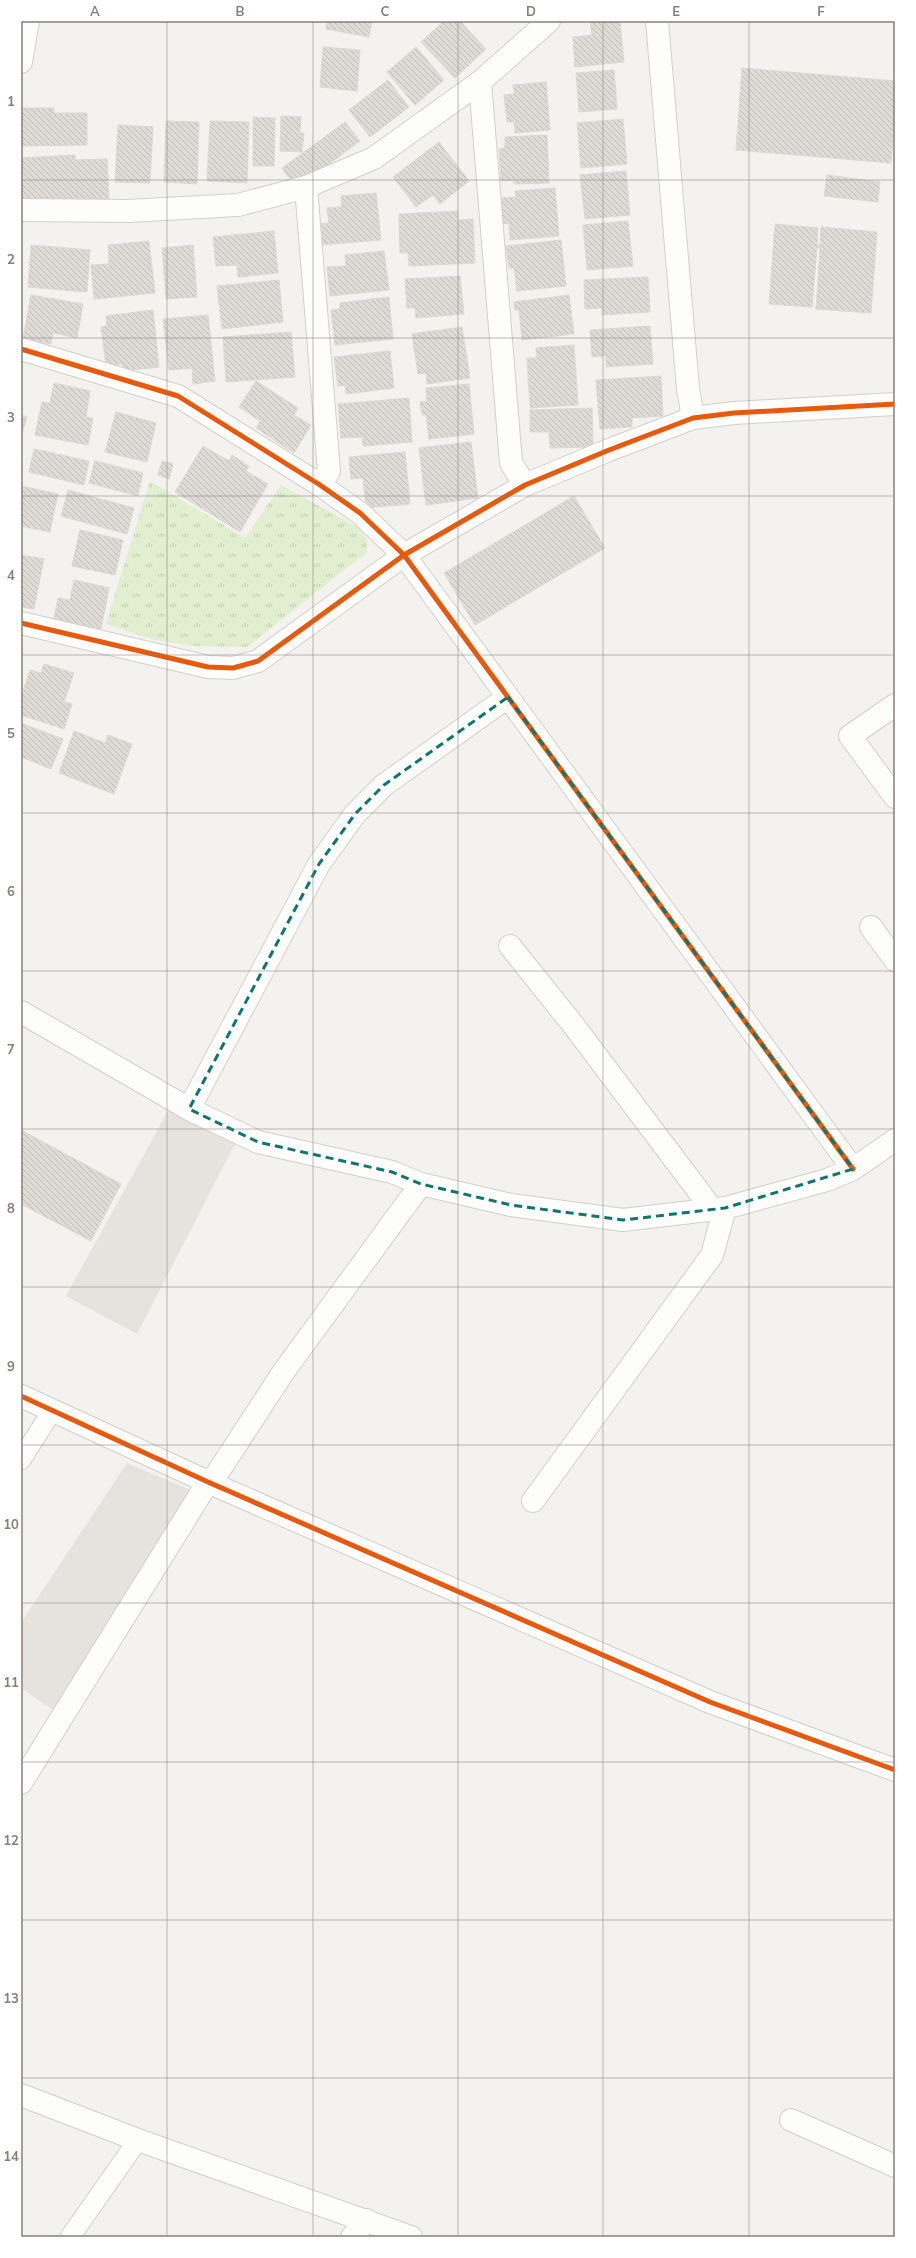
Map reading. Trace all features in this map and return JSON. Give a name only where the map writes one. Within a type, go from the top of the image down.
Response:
[{"type":"street","points":[[21,62],[28,21]]},
{"type":"street","points":[[21,210],[128,210],[238,205],[306,187],[374,158],[480,82],[549,21]]},
{"type":"street","points":[[657,21],[688,389],[693,418]]},
{"type":"street","points":[[480,82],[511,463],[525,485]]},
{"type":"street","points":[[306,187],[329,470],[320,486]]},
{"type":"street","points":[[21,349],[178,396],[360,513],[404,555],[854,1169]]},
{"type":"street","points":[[21,623],[208,667],[233,668],[258,661],[404,555],[525,485],[693,418],[734,413],[895,404]]},
{"type":"street","points":[[189,1108],[319,864],[356,814],[384,785],[508,697]]},
{"type":"street","points":[[895,705],[850,736],[895,797]]},
{"type":"street","points":[[871,927],[895,960]]},
{"type":"street","points":[[510,946],[719,1208],[712,1255],[533,1501]]},
{"type":"street","points":[[21,1012],[189,1108],[258,1142],[392,1172],[421,1184],[511,1204],[623,1220],[719,1208],[827,1180],[854,1169],[895,1140]]},
{"type":"street","points":[[21,1783],[210,1483],[284,1372],[421,1184]]},
{"type":"street","points":[[21,1396],[210,1483],[710,1702],[895,1770]]},
{"type":"street","points":[[21,2095],[138,2140],[367,2220],[410,2237]]},
{"type":"street","points":[[791,2120],[895,2166]]},
{"type":"street","points":[[352,2237],[367,2220]]},
{"type":"lane","points":[[21,1460],[52,1411]]},
{"type":"lane","points":[[70,2237],[138,2140]]},
{"type":"highlighted area","points":[[508,697],[853,1169],[725,1208],[623,1220],[511,1205],[421,1184],[392,1172],[258,1142],[189,1109],[319,864],[355,814],[384,785]]},
{"type":"green space","points":[[150,481],[245,538],[281,485],[357,527],[367,539],[367,552],[247,647],[193,646],[155,640],[106,624]]},
{"type":"shaded area","points":[[169,1109],[235,1144],[137,1334],[66,1296]]},
{"type":"shaded area","points":[[127,1463],[193,1491],[53,1710],[21,1688],[21,1623]]},
{"type":"building","points":[[327,21],[372,21],[369,37],[326,29]]},
{"type":"building","points":[[444,21],[460,21],[486,49],[455,78],[421,42]]},
{"type":"building","points":[[590,21],[620,21],[624,62],[575,67],[573,37],[592,35]]},
{"type":"building","points":[[323,47],[360,50],[357,91],[320,87]]},
{"type":"building","points":[[416,47],[444,80],[415,105],[387,72]]},
{"type":"building","points":[[742,68],[895,81],[895,115],[891,163],[736,150]]},
{"type":"building","points":[[614,70],[617,109],[579,112],[576,73]]},
{"type":"building","points":[[388,80],[409,107],[370,137],[349,110]]},
{"type":"building","points":[[546,82],[550,130],[515,133],[514,122],[507,122],[504,95],[514,94],[513,85]]},
{"type":"building","points":[[21,108],[54,108],[54,113],[87,113],[87,145],[21,146]]},
{"type":"building","points":[[281,116],[301,117],[300,133],[304,133],[302,152],[280,151]]},
{"type":"building","points":[[253,117],[275,118],[274,166],[253,166]]},
{"type":"building","points":[[623,119],[627,164],[581,168],[577,123]]},
{"type":"building","points":[[166,121],[199,122],[197,184],[164,182]]},
{"type":"building","points":[[210,121],[249,122],[247,183],[207,181]]},
{"type":"building","points":[[345,122],[360,141],[297,188],[282,168]]},
{"type":"building","points":[[118,125],[153,127],[150,183],[115,182]]},
{"type":"building","points":[[547,135],[549,183],[514,184],[513,180],[501,181],[499,149],[505,148],[505,137]]},
{"type":"building","points":[[439,142],[469,181],[440,204],[433,195],[416,207],[393,177]]},
{"type":"building","points":[[75,155],[75,160],[107,159],[109,199],[21,203],[21,158]]},
{"type":"building","points":[[626,171],[630,215],[585,219],[580,175]]},
{"type":"building","points":[[827,175],[880,182],[878,202],[824,196]]},
{"type":"building","points":[[555,188],[559,236],[510,240],[509,223],[503,224],[501,198],[516,197],[515,191]]},
{"type":"building","points":[[376,193],[381,240],[320,245],[318,224],[329,223],[327,208],[342,207],[341,196]]},
{"type":"building","points":[[458,211],[458,220],[473,219],[475,263],[409,266],[408,253],[400,253],[399,214]]},
{"type":"building","points":[[628,221],[633,266],[587,270],[583,225]]},
{"type":"building","points":[[775,224],[818,228],[817,245],[820,245],[821,227],[877,232],[871,313],[816,309],[820,248],[817,248],[812,307],[769,304]]},
{"type":"building","points":[[274,231],[278,273],[238,277],[237,265],[216,266],[213,237]]},
{"type":"building","points":[[561,240],[566,286],[517,291],[514,268],[509,268],[506,246]]},
{"type":"building","points":[[149,241],[155,293],[94,299],[91,265],[109,264],[108,245]]},
{"type":"building","points":[[31,245],[90,250],[87,292],[28,287]]},
{"type":"building","points":[[193,245],[197,297],[166,299],[162,248]]},
{"type":"building","points":[[384,251],[389,290],[330,296],[327,267],[346,266],[345,255]]},
{"type":"building","points":[[460,276],[464,314],[416,318],[415,308],[407,308],[405,279]]},
{"type":"building","points":[[648,277],[650,312],[602,315],[602,308],[585,309],[584,280]]},
{"type":"building","points":[[279,280],[283,322],[222,329],[217,286]]},
{"type":"building","points":[[31,295],[83,304],[77,338],[53,333],[51,344],[23,339]]},
{"type":"building","points":[[569,295],[574,334],[522,340],[519,310],[515,310],[514,302]]},
{"type":"building","points":[[389,297],[393,339],[335,345],[331,310],[340,309],[340,303]]},
{"type":"building","points":[[153,310],[159,367],[123,371],[122,364],[106,365],[101,327],[107,326],[106,316]]},
{"type":"building","points":[[208,315],[215,381],[193,384],[192,368],[169,370],[163,319]]},
{"type":"building","points":[[650,326],[653,364],[606,367],[606,356],[592,357],[590,330]]},
{"type":"building","points":[[462,327],[470,378],[427,384],[426,373],[418,374],[412,334]]},
{"type":"building","points":[[291,332],[295,377],[226,382],[223,337]]},
{"type":"building","points":[[574,345],[578,405],[530,408],[527,358],[537,358],[536,348]]},
{"type":"building","points":[[390,351],[394,388],[346,394],[345,385],[338,386],[334,357]]},
{"type":"building","points":[[661,376],[663,416],[632,418],[632,427],[600,429],[596,380]]},
{"type":"building","points":[[256,381],[298,408],[294,415],[311,425],[294,453],[256,428],[260,421],[239,407]]},
{"type":"building","points":[[54,383],[90,391],[86,417],[93,418],[88,445],[35,435],[42,402],[50,403]]},
{"type":"building","points":[[469,384],[474,434],[429,439],[426,415],[422,415],[420,402],[427,401],[426,388]]},
{"type":"building","points":[[409,398],[412,442],[363,446],[362,437],[341,438],[338,404]]},
{"type":"building","points":[[592,408],[593,447],[550,448],[549,432],[530,432],[530,410]]},
{"type":"building","points":[[116,412],[156,423],[147,462],[105,452]]},
{"type":"building","points":[[21,415],[27,417],[21,437]]},
{"type":"building","points":[[471,442],[478,498],[426,505],[419,448]]},
{"type":"building","points":[[203,446],[229,461],[232,455],[249,466],[246,471],[268,484],[240,532],[175,492]]},
{"type":"building","points":[[34,449],[89,461],[84,485],[29,472]]},
{"type":"building","points":[[405,452],[410,504],[366,508],[363,478],[351,479],[349,457]]},
{"type":"building","points":[[95,461],[143,473],[138,496],[89,483]]},
{"type":"building","points":[[162,461],[173,464],[169,479],[158,475]]},
{"type":"building","points":[[21,486],[58,494],[50,532],[21,526]]},
{"type":"building","points":[[68,490],[134,508],[127,534],[61,516]]},
{"type":"building","points":[[574,496],[605,548],[475,625],[444,573]]},
{"type":"building","points":[[80,530],[123,540],[115,575],[72,566]]},
{"type":"building","points":[[21,555],[44,559],[34,609],[21,607]]},
{"type":"building","points":[[74,580],[109,588],[101,629],[54,619],[58,598],[70,600]]},
{"type":"building","points":[[44,664],[74,673],[64,702],[72,704],[64,729],[21,715],[21,697],[30,670],[41,673]]},
{"type":"building","points":[[21,723],[63,739],[51,769],[21,757]]},
{"type":"building","points":[[74,731],[105,743],[108,735],[132,744],[114,794],[59,773]]},
{"type":"building","points":[[21,1130],[121,1184],[91,1241],[21,1204]]},
{"type":"cycle path","points":[[21,349],[178,396],[320,485],[360,513],[404,555],[853,1169]]},
{"type":"cycle path","points":[[21,623],[208,667],[233,668],[258,661],[404,555],[525,485],[609,450],[693,418],[734,413],[895,404]]},
{"type":"cycle path","points":[[21,1396],[208,1482],[710,1702],[895,1770]]}]
